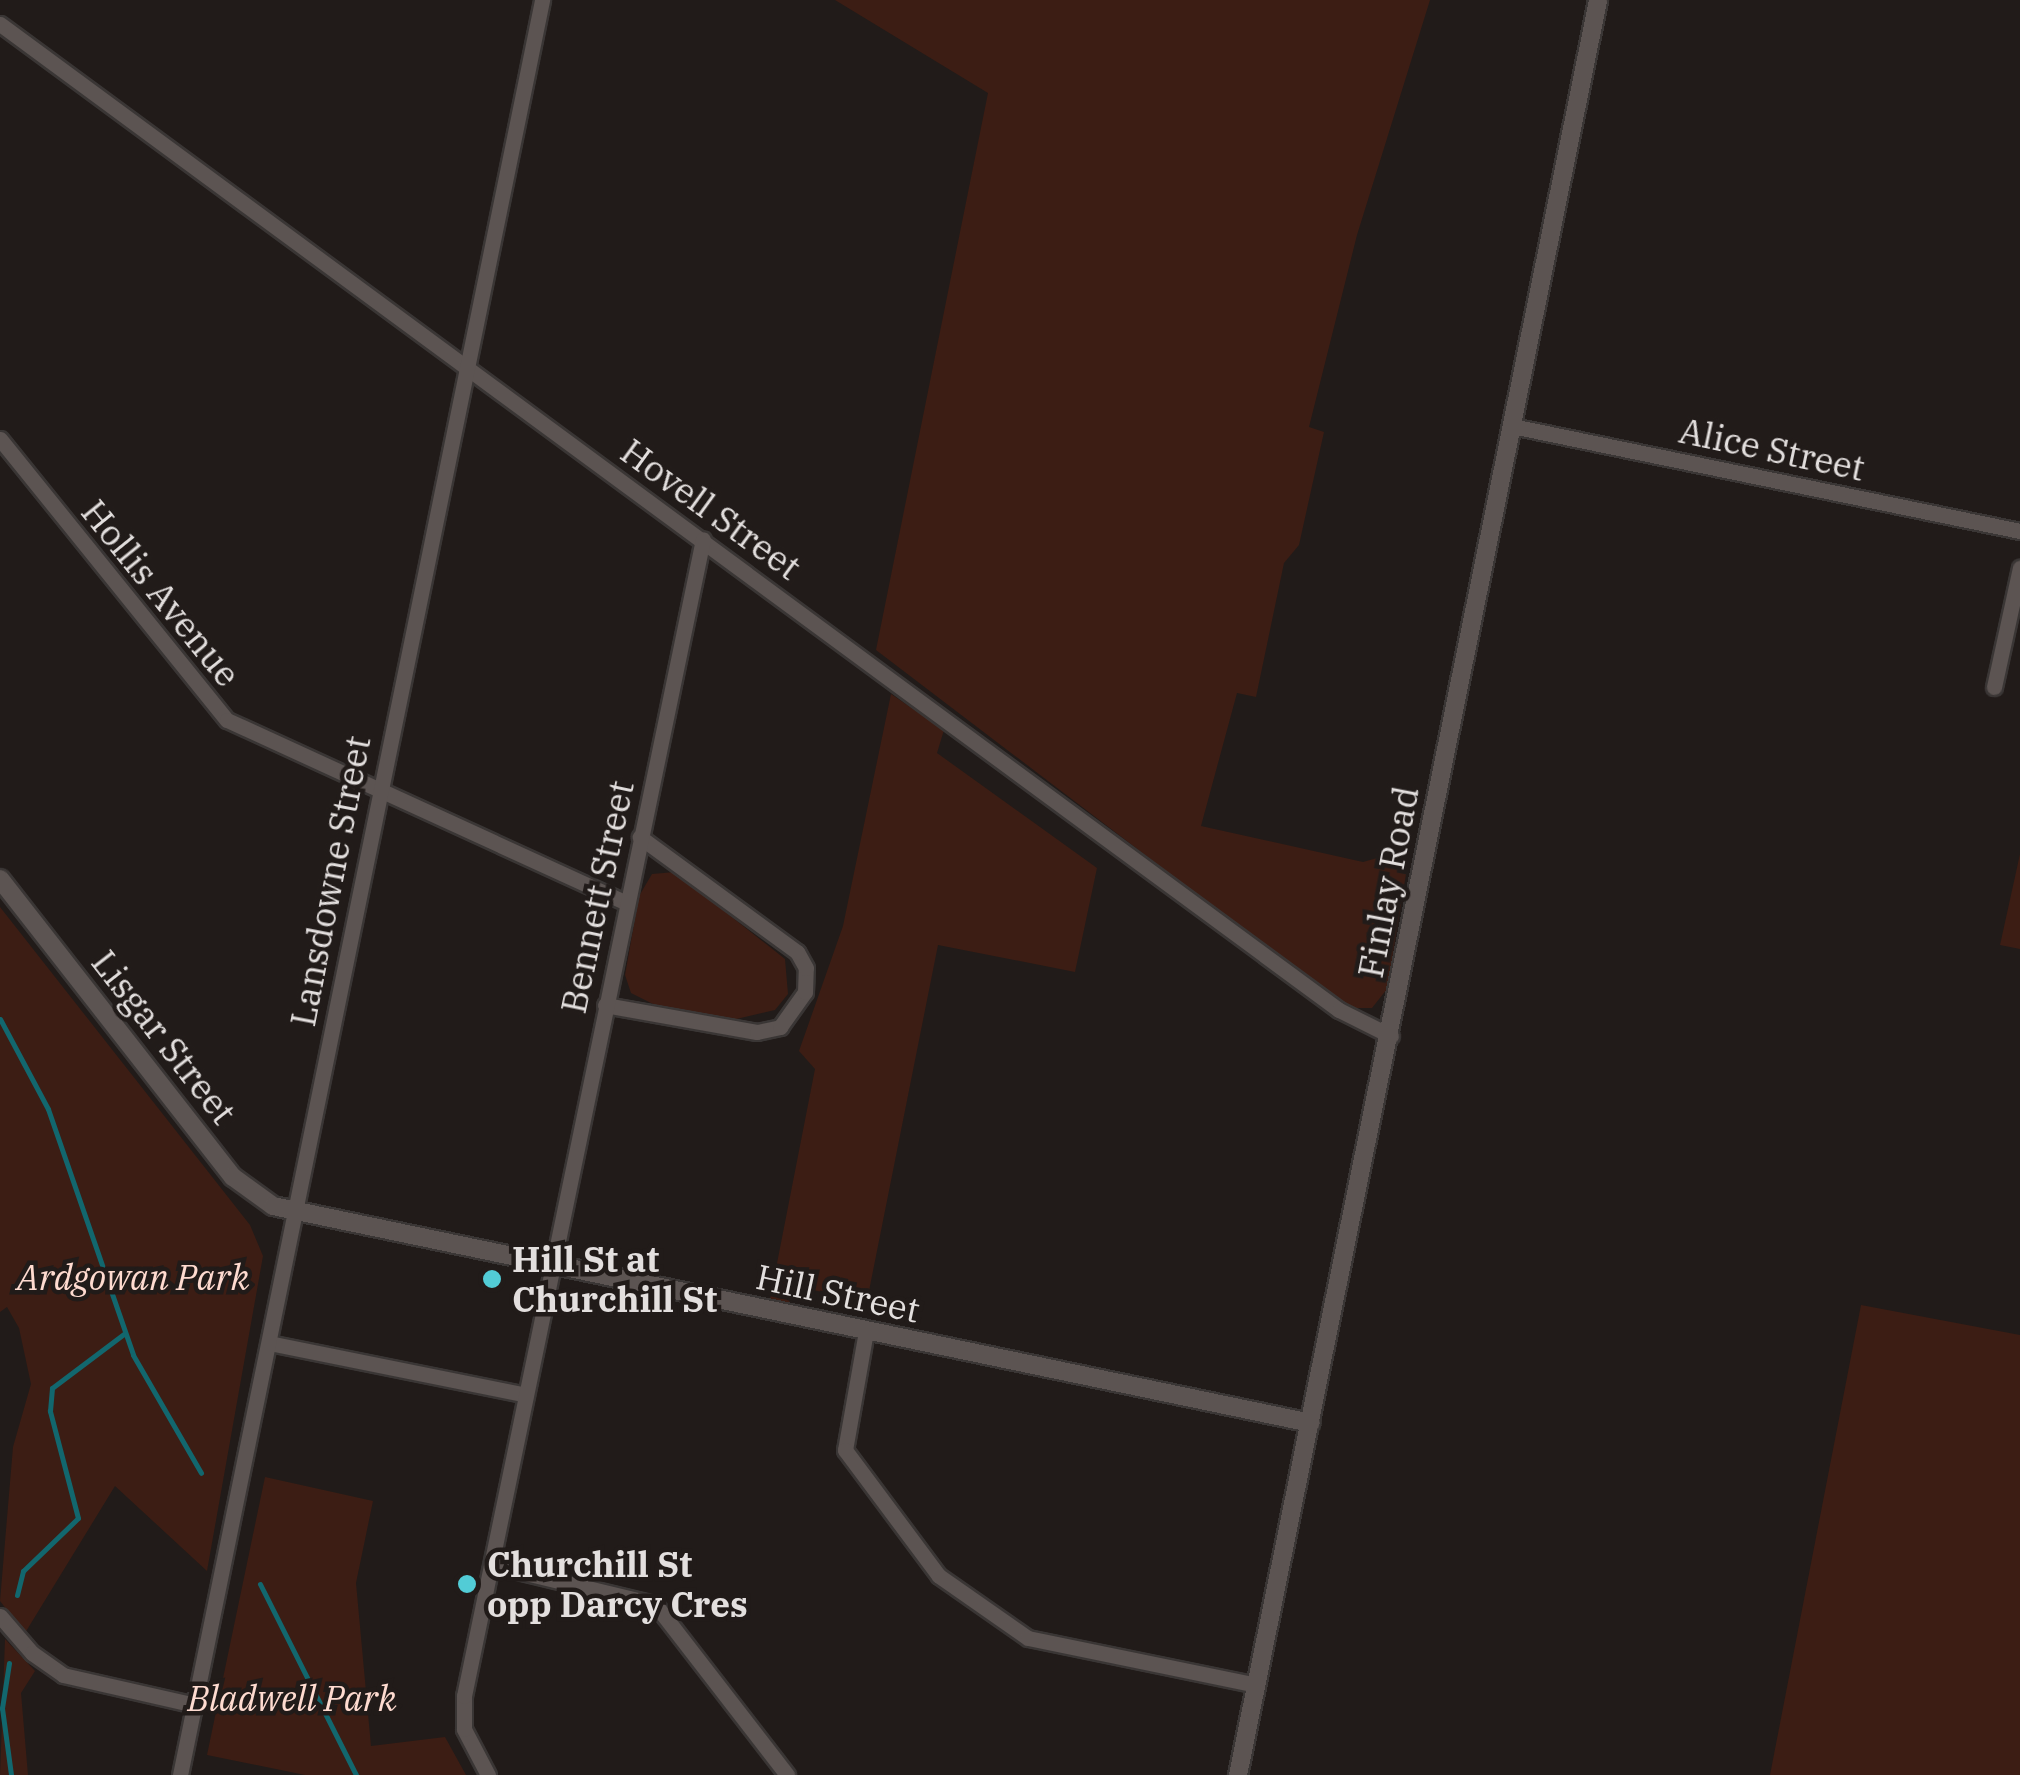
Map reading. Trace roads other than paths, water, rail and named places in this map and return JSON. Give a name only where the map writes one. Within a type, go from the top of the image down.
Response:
[{"type":"street","name":"Lansdowne Street","points":[[180,1775],[377,790],[469,370],[542,0]]},
{"type":"street","name":"Finlay Road","points":[[1238,1775],[1391,1036],[1598,0]]},
{"type":"street","name":"Hovell Street","points":[[0,24],[1339,1010],[1391,1036]]},
{"type":"street","name":"Alice Street","points":[[1512,426],[2020,531]]},
{"type":"street","name":"Hollis Avenue","points":[[0,440],[214,710],[377,790],[626,903]]},
{"type":"street","name":"Bennett Street","points":[[488,1775],[461,1714],[703,539]]},
{"type":"street","points":[[1994,687],[2020,568]]},
{"type":"street","points":[[605,1006],[756,1032],[780,1027],[805,992],[806,968],[797,952],[640,837]]},
{"type":"street","name":"Lisgar Street","points":[[0,880],[240,1186],[294,1214]]},
{"type":"street","name":"Hill Street","points":[[294,1214],[1311,1423]]},
{"type":"street","points":[[866,1332],[846,1450],[939,1576],[1028,1638],[1256,1685]]},
{"type":"street","points":[[269,1342],[526,1395]]},
{"type":"street","points":[[492,1565],[655,1604],[787,1775]]},
{"type":"street","points":[[0,1616],[32,1654],[64,1675],[194,1705]]},
{"type":"waterway","points":[[0,1019],[48,1109],[133,1355],[201,1473]]},
{"type":"waterway","points":[[17,1595],[23,1571],[78,1518],[50,1411],[52,1388],[125,1333]]},
{"type":"waterway","points":[[260,1584],[356,1775]]},
{"type":"waterway","points":[[9,1663],[2,1708],[11,1775]]},
{"type":"place","name":"Hill St at Churchill St","points":[[492,1279]]},
{"type":"place","name":"Churchill St opp Darcy Cres","points":[[467,1584]]},
{"type":"park label","name":"Ardgowan Park","points":[[133,1277]]},
{"type":"park label","name":"Bladwell Park","points":[[292,1698]]}]
